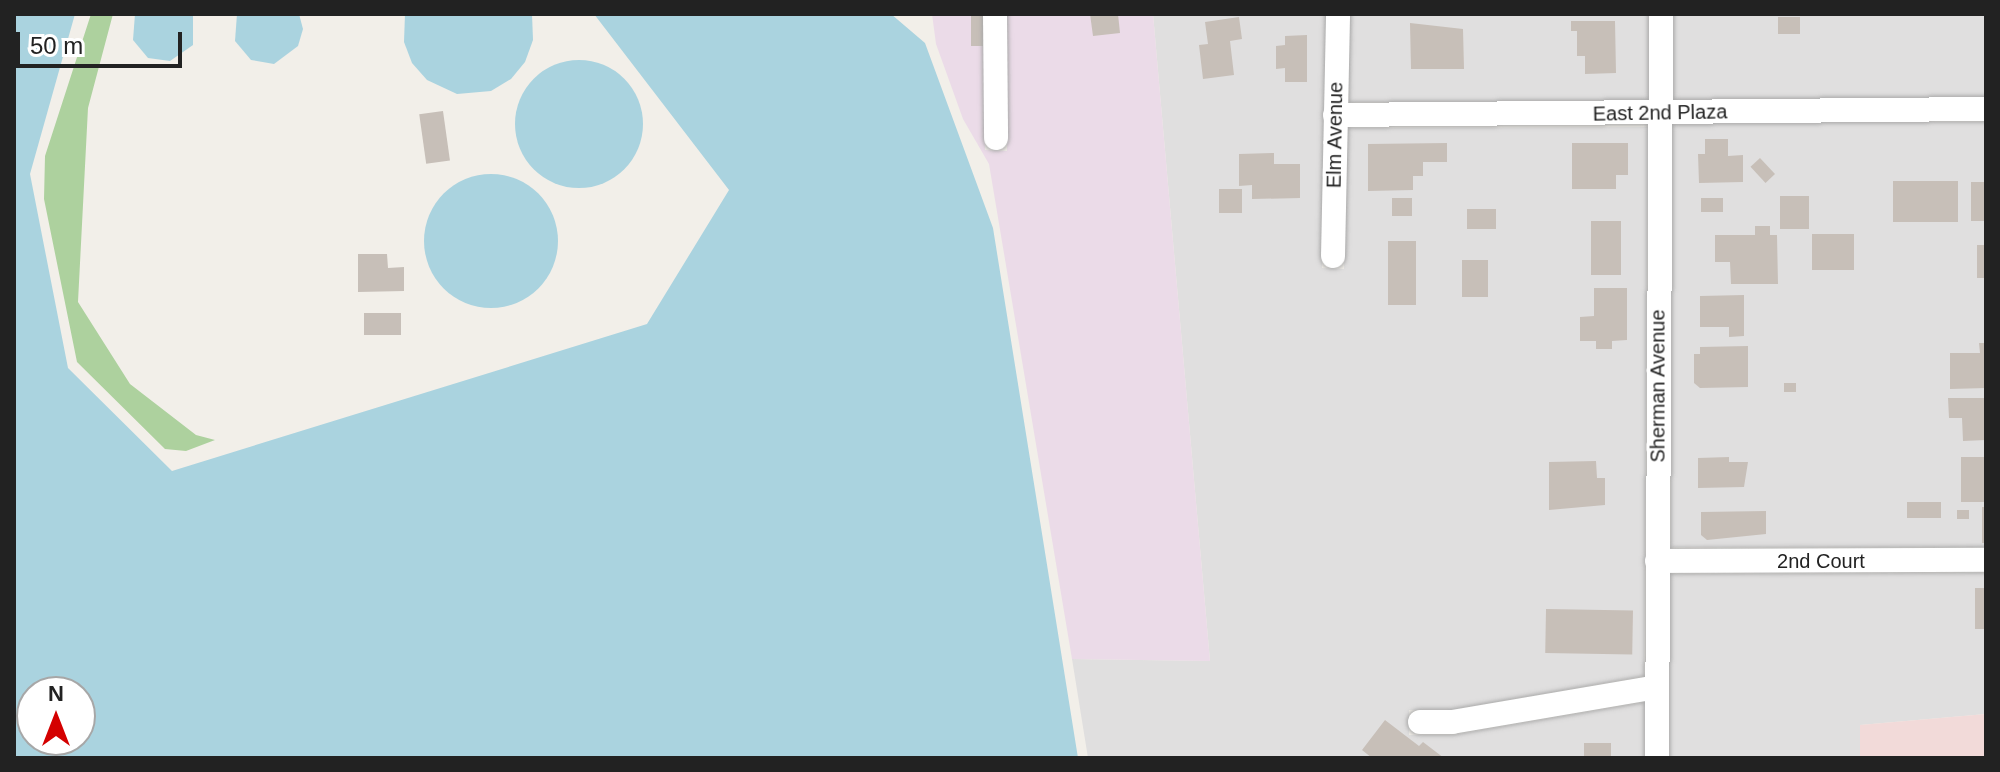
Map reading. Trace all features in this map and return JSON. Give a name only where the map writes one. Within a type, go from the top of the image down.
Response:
[{"type":"street","points":[[995,14],[996,138]]},
{"type":"street","name":"Elm Avenue","points":[[1333,256],[1338,14]]},
{"type":"street","name":"Sherman Avenue","points":[[1657,758],[1661,14]]},
{"type":"street","name":"East 2nd Plaza","points":[[1335,115],[1986,109]]},
{"type":"street","name":"2nd Court","points":[[1657,561],[1986,560]]},
{"type":"street","points":[[1420,722],[1452,722],[1657,687]]},
{"type":"shaded area","points":[[932,14],[984,14],[985,150],[1007,151],[1006,14],[1153,14],[1210,661],[1072,659],[989,164],[963,119],[936,44]]},
{"type":"shaded area","points":[[1153,14],[1326,14],[1322,268],[1344,269],[1346,128],[1648,127],[1644,676],[1451,710],[1409,710],[1409,735],[1453,735],[1646,702],[1646,758],[1088,758],[1072,659],[1210,661]]},
{"type":"shaded area","points":[[1349,14],[1650,14],[1650,102],[1349,102]]},
{"type":"shaded area","points":[[1672,14],[1986,14],[1986,101],[1672,101]]},
{"type":"shaded area","points":[[1671,122],[1986,122],[1986,547],[1671,547]]},
{"type":"shaded area","points":[[1986,573],[1986,714],[1860,725],[1860,758],[1668,758],[1668,574]]},
{"type":"shaded area","points":[[1986,714],[1986,758],[1860,758],[1860,725]]},
{"type":"green space","points":[[91,14],[113,14],[88,108],[78,302],[130,384],[196,435],[215,440],[186,451],[165,449],[77,362],[44,199],[45,156]]},
{"type":"water","points":[[14,14],[75,14],[30,174],[68,368],[172,471],[647,324],[729,190],[594,14],[891,14],[925,43],[993,228],[1078,758],[14,758]]},
{"type":"water","points":[[135,14],[193,14],[193,45],[170,61],[148,58],[133,40]]},
{"type":"water","points":[[237,14],[299,14],[303,29],[298,46],[274,64],[251,60],[235,41]]},
{"type":"water","points":[[405,14],[532,14],[533,40],[525,62],[511,79],[491,91],[457,94],[427,80],[412,63],[404,42]]},
{"type":"water","points":[[579,60],[603,65],[624,79],[638,100],[643,124],[638,148],[624,169],[603,183],[579,188],[555,183],[534,169],[520,148],[515,124],[520,100],[534,79],[555,65]]},
{"type":"water","points":[[491,174],[516,179],[538,194],[553,216],[558,241],[553,266],[538,288],[516,303],[491,308],[466,303],[444,288],[429,266],[424,241],[429,216],[444,194],[466,179]]},
{"type":"building","points":[[971,14],[989,14],[989,46],[971,46]]},
{"type":"building","points":[[1090,14],[1118,14],[1120,33],[1093,36]]},
{"type":"building","points":[[1239,17],[1242,39],[1230,41],[1234,75],[1203,79],[1199,45],[1208,44],[1205,22]]},
{"type":"building","points":[[1778,17],[1800,17],[1800,34],[1778,34]]},
{"type":"building","points":[[1571,21],[1615,21],[1616,73],[1585,74],[1585,56],[1577,56],[1577,31],[1571,31]]},
{"type":"building","points":[[1410,23],[1463,29],[1464,69],[1411,69]]},
{"type":"building","points":[[1307,35],[1307,82],[1285,82],[1285,68],[1276,69],[1276,46],[1285,45],[1285,36]]},
{"type":"building","points":[[443,111],[450,161],[426,164],[419,114]]},
{"type":"building","points":[[1705,139],[1728,139],[1728,156],[1743,155],[1743,182],[1699,183],[1698,154],[1705,154]]},
{"type":"building","points":[[1447,143],[1447,162],[1423,162],[1423,176],[1413,176],[1413,190],[1368,191],[1368,144]]},
{"type":"building","points":[[1572,143],[1628,143],[1628,175],[1616,175],[1616,189],[1572,189]]},
{"type":"building","points":[[1274,153],[1274,164],[1300,164],[1300,198],[1252,199],[1252,185],[1239,186],[1239,154]]},
{"type":"building","points":[[1760,158],[1775,174],[1765,183],[1750,167]]},
{"type":"building","points":[[1893,181],[1958,181],[1958,222],[1893,222]]},
{"type":"building","points":[[1971,182],[1986,182],[1986,221],[1971,221]]},
{"type":"building","points":[[1219,189],[1242,189],[1242,213],[1219,213]]},
{"type":"building","points":[[1780,196],[1809,196],[1809,229],[1780,229]]},
{"type":"building","points":[[1392,198],[1412,198],[1412,216],[1392,216]]},
{"type":"building","points":[[1701,198],[1723,198],[1723,212],[1701,212]]},
{"type":"building","points":[[1467,209],[1496,209],[1496,229],[1467,229]]},
{"type":"building","points":[[1591,221],[1621,221],[1621,275],[1591,275]]},
{"type":"building","points":[[1755,226],[1770,226],[1770,235],[1777,235],[1778,284],[1731,284],[1730,262],[1715,262],[1715,235],[1755,235]]},
{"type":"building","points":[[1812,234],[1854,234],[1854,270],[1812,270]]},
{"type":"building","points":[[1388,241],[1416,241],[1416,305],[1388,305]]},
{"type":"building","points":[[1977,245],[1986,245],[1986,278],[1977,278]]},
{"type":"building","points":[[358,254],[387,254],[388,268],[404,267],[404,291],[358,292]]},
{"type":"building","points":[[1462,260],[1488,260],[1488,297],[1462,297]]},
{"type":"building","points":[[1594,288],[1627,288],[1627,340],[1612,341],[1612,349],[1596,349],[1596,341],[1580,341],[1580,317],[1594,316]]},
{"type":"building","points":[[1744,295],[1744,336],[1729,337],[1729,327],[1700,327],[1700,296]]},
{"type":"building","points":[[364,313],[401,313],[401,335],[364,335]]},
{"type":"building","points":[[1979,343],[1986,343],[1986,388],[1950,389],[1950,353],[1980,353]]},
{"type":"building","points":[[1748,346],[1748,387],[1700,388],[1694,383],[1694,354],[1700,354],[1700,347]]},
{"type":"building","points":[[1784,383],[1796,383],[1796,392],[1784,392]]},
{"type":"building","points":[[1948,398],[1986,398],[1986,440],[1963,441],[1962,418],[1949,418]]},
{"type":"building","points":[[1729,457],[1729,462],[1748,462],[1744,487],[1698,488],[1698,458]]},
{"type":"building","points":[[1961,457],[1986,457],[1986,502],[1961,502]]},
{"type":"building","points":[[1596,461],[1597,478],[1605,478],[1605,505],[1549,510],[1549,462]]},
{"type":"building","points":[[1907,502],[1941,502],[1941,518],[1907,518]]},
{"type":"building","points":[[1982,507],[1986,507],[1986,543],[1982,543]]},
{"type":"building","points":[[1957,510],[1969,510],[1969,519],[1957,519]]},
{"type":"building","points":[[1766,511],[1766,534],[1707,540],[1701,535],[1701,512]]},
{"type":"building","points":[[1975,588],[1986,588],[1986,629],[1975,629]]},
{"type":"building","points":[[1546,609],[1633,611],[1632,655],[1545,653]]},
{"type":"building","points":[[1385,720],[1419,746],[1423,742],[1444,758],[1372,758],[1362,750]]},
{"type":"building","points":[[1584,743],[1611,743],[1611,758],[1584,758]]}]
